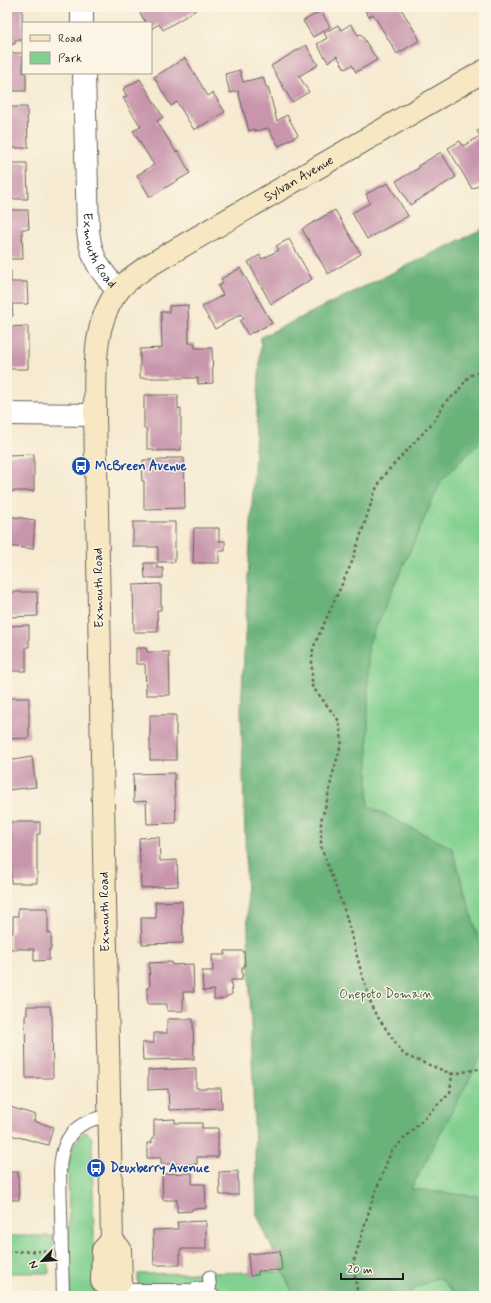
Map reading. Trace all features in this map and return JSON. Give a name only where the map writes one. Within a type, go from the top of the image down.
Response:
[{"type":"main road","name":"Sylvan Avenue","points":[[118,291],[131,278],[148,266],[484,71]]},
{"type":"main road","name":"Exmouth Road","points":[[112,1293],[121,1281],[120,1249],[112,1240],[95,415],[96,356],[99,333],[103,317],[118,291]]},
{"type":"street","points":[[82,7],[82,22]]},
{"type":"street","name":"Exmouth Road","points":[[84,74],[89,244],[98,266],[118,291]]},
{"type":"street","points":[[7,414],[95,415]]},
{"type":"lane","points":[[63,1296],[60,1159],[67,1140],[73,1131],[80,1125],[93,1119],[110,1116]]},
{"type":"lane","points":[[112,1293],[188,1290],[212,1286]]},
{"type":"path","points":[[484,370],[469,376],[456,394],[446,401],[435,420],[384,476],[375,491],[352,562],[313,648],[312,659],[312,686],[339,721],[342,741],[321,820],[321,847],[345,912],[373,1010],[404,1055],[452,1074],[484,1067]]},
{"type":"path","points":[[358,1296],[353,1264],[373,1198],[391,1152],[450,1092],[452,1074]]},
{"type":"path","points":[[7,1252],[62,1251]]},
{"type":"green space","name":"Onepoto Domain","points":[[484,228],[484,438],[441,481],[368,645],[368,806],[452,848],[484,958],[484,1051],[411,1189],[484,1197],[484,1296],[458,1296],[438,1277],[401,1296],[294,1296],[257,1215],[241,711],[261,337]]},
{"type":"green space","name":"Onepoto Domain","points":[[484,310],[484,1296],[138,1296],[138,1274],[326,1271],[302,415]]},
{"type":"green space","points":[[84,1132],[87,1132],[92,1138],[95,1296],[70,1296],[68,1165],[73,1147]]},
{"type":"green space","points":[[7,1236],[53,1236],[54,1255],[48,1255],[49,1273],[7,1273]]},
{"type":"building","points":[[7,7],[22,7],[22,40],[15,40],[15,44],[7,44]]},
{"type":"building","points":[[150,7],[194,7],[196,10],[163,30],[159,24],[152,28],[152,22],[145,22],[140,13]]},
{"type":"building","points":[[363,7],[400,7],[420,40],[397,54],[373,14],[369,17]]},
{"type":"building","points":[[321,11],[330,27],[313,37],[303,21]]},
{"type":"building","points":[[351,24],[358,35],[361,34],[377,60],[356,72],[352,65],[345,69],[337,56],[328,62],[317,44],[327,38],[324,33],[338,25],[341,30]]},
{"type":"building","points":[[306,45],[318,65],[299,76],[309,92],[292,102],[271,66]]},
{"type":"building","points":[[7,53],[22,53],[22,74],[26,74],[26,91],[7,91]]},
{"type":"building","points":[[185,58],[208,96],[213,93],[225,112],[194,130],[177,102],[171,106],[154,77]]},
{"type":"building","points":[[240,70],[243,82],[263,77],[266,87],[268,87],[277,121],[287,115],[298,135],[279,146],[268,128],[249,131],[238,91],[230,93],[225,74]]},
{"type":"building","points":[[140,79],[163,117],[157,121],[176,152],[178,151],[190,173],[150,197],[137,175],[154,165],[133,131],[141,127],[123,98],[127,96],[123,89]]},
{"type":"building","points":[[7,107],[27,107],[28,148],[7,148]]},
{"type":"building","points":[[484,127],[484,182],[472,189],[448,148],[460,141],[463,146],[480,136],[477,131]]},
{"type":"building","points":[[441,152],[456,177],[410,205],[396,181],[419,168],[418,166]]},
{"type":"building","points":[[7,163],[27,163],[28,199],[7,199]]},
{"type":"building","points":[[388,183],[408,216],[367,239],[352,213],[370,203],[366,194]]},
{"type":"building","points":[[7,210],[28,210],[29,229],[22,229],[23,259],[7,259]]},
{"type":"building","points":[[335,210],[361,254],[328,274],[302,229]]},
{"type":"building","points":[[289,239],[312,279],[271,304],[248,262],[260,255],[262,259],[279,250],[276,246]]},
{"type":"building","points":[[240,268],[272,323],[248,335],[240,321],[244,319],[241,314],[215,329],[202,307],[223,295],[218,286],[223,283],[221,279]]},
{"type":"building","points":[[7,271],[11,271],[11,282],[27,282],[28,304],[12,304],[13,316],[7,316]]},
{"type":"building","points":[[188,305],[189,343],[195,343],[195,348],[212,348],[213,383],[198,384],[198,378],[140,378],[140,349],[162,348],[161,312],[169,312],[169,306]]},
{"type":"building","points":[[28,326],[28,369],[7,369],[7,327]]},
{"type":"building","points":[[144,395],[178,395],[178,409],[181,408],[181,450],[153,451],[153,449],[147,449],[147,429],[144,429]]},
{"type":"building","points":[[34,454],[34,491],[7,491],[8,455]]},
{"type":"building","points":[[167,458],[184,458],[185,508],[144,509],[144,481],[142,481],[141,465],[143,465],[143,460],[167,460]]},
{"type":"building","points":[[7,516],[35,520],[33,549],[7,546]]},
{"type":"building","points":[[133,522],[175,522],[175,562],[158,562],[158,547],[133,547]]},
{"type":"building","points":[[194,528],[219,528],[219,541],[225,541],[225,551],[219,551],[219,563],[193,563]]},
{"type":"building","points":[[144,563],[157,563],[157,568],[163,568],[163,578],[145,578]]},
{"type":"building","points":[[161,584],[161,610],[157,610],[158,632],[134,632],[133,585]]},
{"type":"building","points":[[7,592],[37,592],[38,616],[7,617]]},
{"type":"building","points":[[29,625],[29,647],[26,647],[26,671],[7,671],[7,626]]},
{"type":"building","points":[[136,648],[146,648],[147,652],[169,652],[170,695],[146,695],[145,664],[136,664]]},
{"type":"building","points":[[7,698],[29,698],[29,738],[7,739]]},
{"type":"building","points":[[150,715],[176,715],[176,760],[150,760]]},
{"type":"building","points":[[32,757],[36,787],[7,790],[7,761]]},
{"type":"building","points":[[174,773],[176,823],[147,824],[146,801],[134,802],[133,774]]},
{"type":"building","points":[[7,822],[40,822],[40,834],[37,834],[37,883],[11,883],[11,833],[7,833]]},
{"type":"building","points":[[159,837],[160,861],[177,860],[178,886],[141,888],[139,838]]},
{"type":"building","points":[[182,901],[183,943],[142,944],[141,918],[156,918],[155,902]]},
{"type":"building","points":[[18,908],[48,908],[48,933],[51,933],[49,960],[34,961],[34,949],[10,949],[10,933],[13,933],[13,916],[18,916]]},
{"type":"building","points":[[225,951],[244,951],[245,967],[242,967],[242,980],[231,980],[232,994],[223,999],[214,999],[214,990],[203,991],[202,971],[213,971],[212,955],[225,955]]},
{"type":"building","points":[[172,962],[172,965],[193,964],[194,992],[183,992],[183,1011],[167,1011],[167,1004],[147,1004],[147,988],[150,987],[149,963]]},
{"type":"building","points":[[27,1006],[50,1006],[52,1015],[53,1078],[26,1078],[25,1015],[27,1015]]},
{"type":"building","points":[[167,1019],[193,1019],[194,1059],[143,1060],[142,1043],[154,1043],[154,1033],[167,1033]]},
{"type":"building","points":[[196,1068],[196,1088],[221,1088],[222,1108],[169,1110],[168,1089],[148,1090],[148,1070]]},
{"type":"building","points":[[7,1106],[36,1115],[34,1121],[53,1127],[48,1145],[7,1134]]},
{"type":"building","points":[[175,1119],[175,1123],[202,1123],[202,1128],[218,1128],[218,1157],[197,1157],[197,1164],[161,1164],[161,1158],[147,1158],[147,1143],[152,1143],[152,1138],[154,1138],[154,1120]]},
{"type":"building","points":[[238,1171],[238,1195],[220,1195],[219,1172]]},
{"type":"building","points":[[7,1172],[18,1172],[19,1200],[7,1200]]},
{"type":"building","points":[[192,1173],[192,1184],[205,1184],[206,1208],[177,1212],[177,1200],[163,1200],[162,1174]]},
{"type":"building","points":[[206,1221],[206,1249],[180,1249],[180,1265],[154,1265],[153,1230],[178,1229],[177,1222]]},
{"type":"building","points":[[280,1251],[282,1270],[258,1271],[258,1275],[250,1276],[248,1254]]},
{"type":"place","name":"McBreen Avenue","points":[[81,466]]},
{"type":"place","name":"Deuxberry Avenue","points":[[96,1168]]}]
